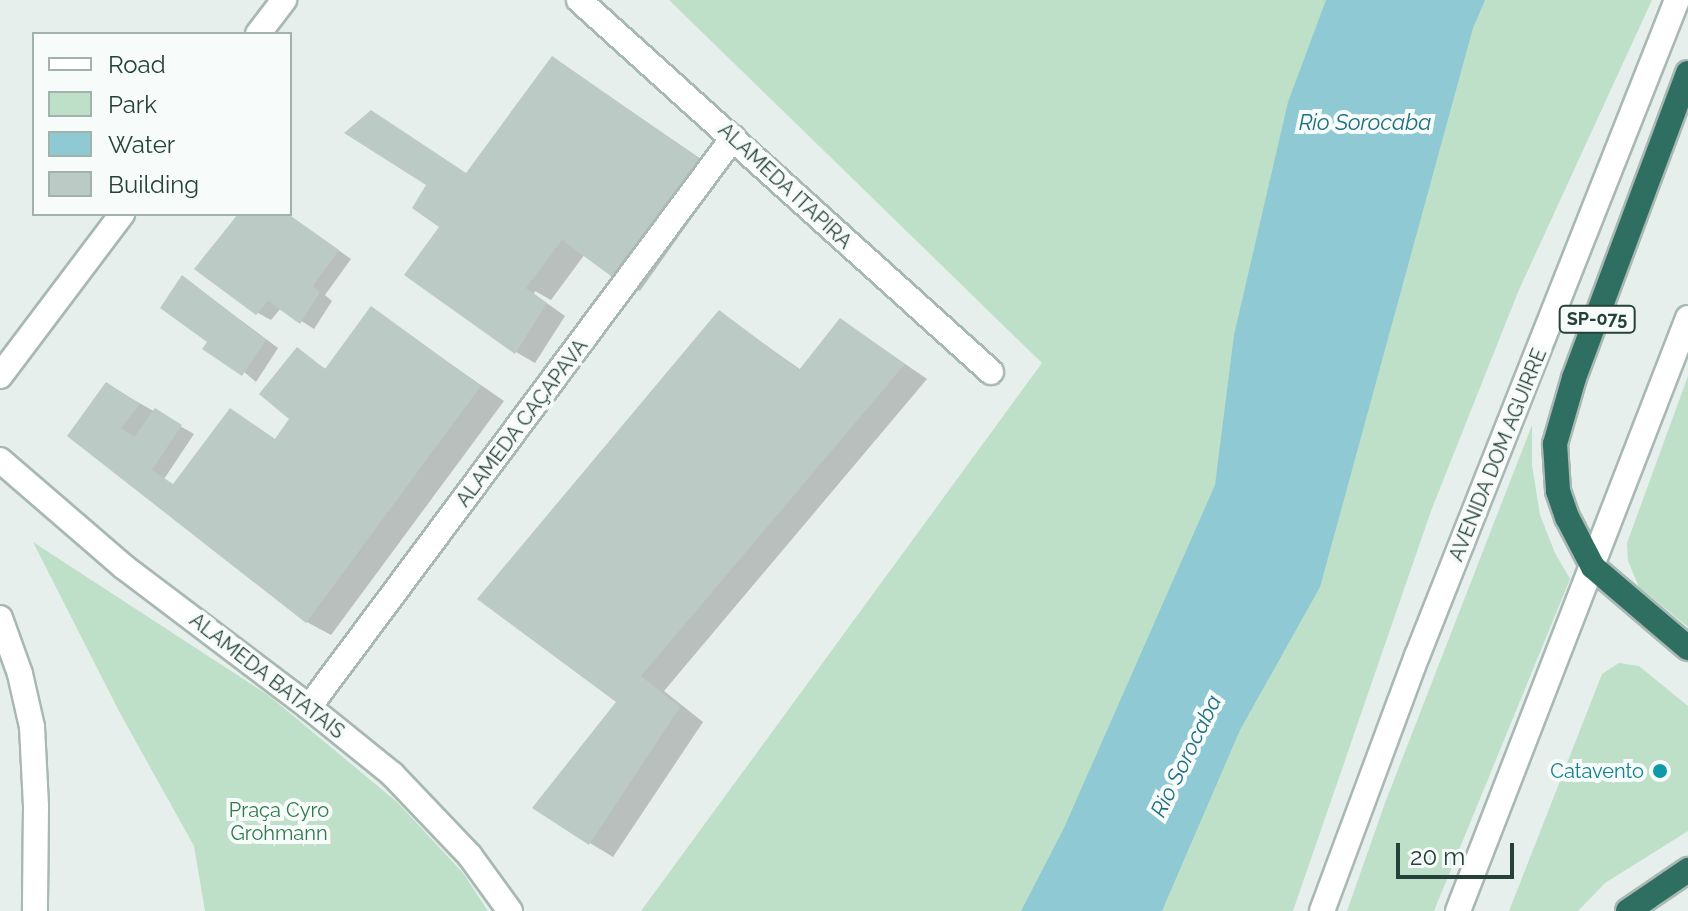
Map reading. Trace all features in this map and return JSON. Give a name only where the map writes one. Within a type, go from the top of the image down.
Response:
[{"type":"highway","name":"SP-075","points":[[1688,73],[1574,378],[1555,444],[1558,491],[1567,517],[1593,567],[1688,648]]},
{"type":"highway","points":[[1628,911],[1688,870]]},
{"type":"street","points":[[260,32],[284,0]]},
{"type":"street","name":"ALAMEDA ITAPIRA","points":[[579,0],[991,372]]},
{"type":"street","name":"AVENIDA DOM AGUIRRE","points":[[1322,911],[1417,656],[1677,0]]},
{"type":"street","name":"ALAMEDA CAÇAPAVA","points":[[309,707],[733,138]]},
{"type":"street","points":[[0,376],[120,216]]},
{"type":"street","points":[[1458,911],[1688,318]]},
{"type":"street","name":"ALAMEDA BATATAIS","points":[[1,461],[124,567],[392,774],[470,856],[510,911]]},
{"type":"street","points":[[0,618],[20,674],[32,727],[36,807],[35,911]]},
{"type":"green space","points":[[669,0],[1652,0],[1518,292],[1431,511],[1293,911],[641,911],[1042,363]]},
{"type":"green space","points":[[1688,376],[1688,627],[1639,587],[1628,561],[1627,543]]},
{"type":"green space","points":[[1532,425],[1532,465],[1540,515],[1555,553],[1570,579],[1434,911],[1347,911],[1385,803]]},
{"type":"green space","name":"Praça Cyro Grohmann","points":[[33,542],[268,695],[397,802],[463,873],[488,911],[205,911],[194,846],[121,715]]},
{"type":"green space","points":[[1619,663],[1639,666],[1688,706],[1688,831],[1605,883],[1578,911],[1509,911],[1602,674]]},
{"type":"water","name":"Rio Sorocaba","points":[[1326,0],[1485,0],[1473,28],[1320,587],[1240,730],[1162,911],[1021,911],[1064,828],[1215,485],[1234,335],[1288,102]]},
{"type":"building","points":[[552,56],[700,159],[615,279],[562,240],[526,288],[547,303],[515,354],[404,275],[439,227],[412,208],[426,185],[344,133],[371,110],[466,173]]},
{"type":"building","points":[[236,216],[291,216],[339,250],[313,286],[320,292],[300,324],[268,301],[256,315],[194,269]]},
{"type":"building","points":[[182,275],[266,340],[242,376],[202,349],[207,342],[160,308]]},
{"type":"building","points":[[371,306],[481,386],[306,623],[67,436],[106,382],[140,404],[121,428],[134,437],[155,408],[182,425],[152,470],[173,484],[230,408],[275,439],[289,419],[259,394],[297,347],[325,369]]},
{"type":"building","points":[[719,310],[799,370],[840,318],[905,364],[641,676],[680,707],[589,845],[532,808],[616,702],[477,599]]},
{"type":"place","name":"Catavento","points":[[1660,771]]}]
